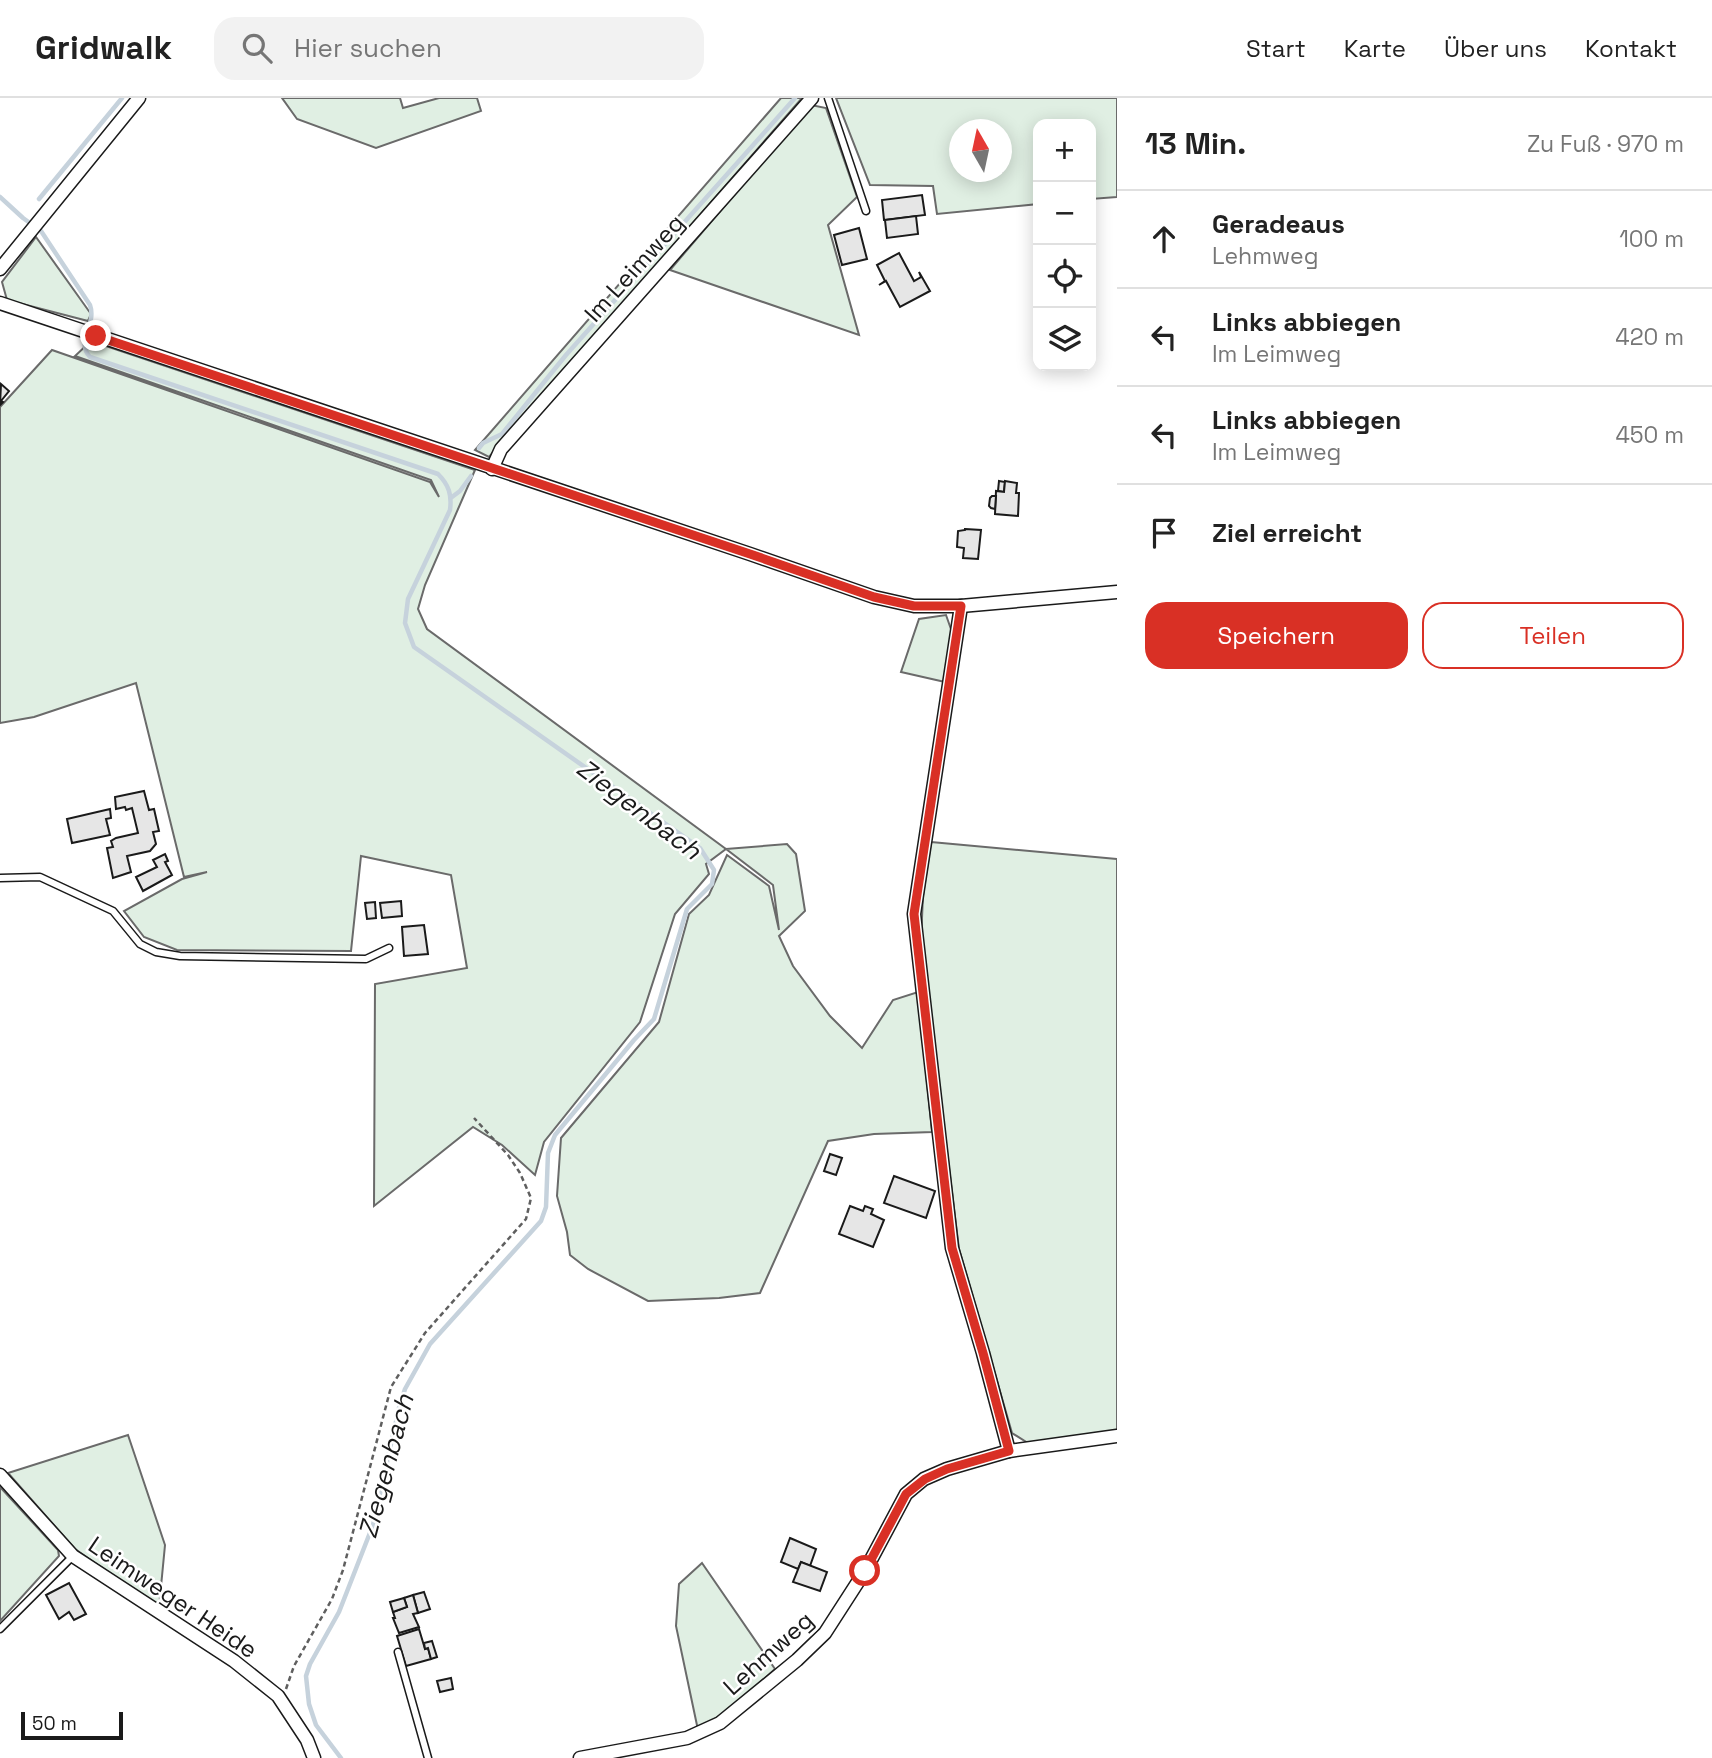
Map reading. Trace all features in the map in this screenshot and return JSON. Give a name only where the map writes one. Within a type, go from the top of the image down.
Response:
[{"type":"street","points":[[0,269],[139,98]]},
{"type":"street","name":"Im Leimweg","points":[[492,469],[501,449],[812,98]]},
{"type":"street","points":[[0,303],[874,597],[914,606],[961,606],[1117,592]]},
{"type":"street","points":[[961,606],[914,914],[952,1248],[1009,1451]]},
{"type":"street","name":"Lehmweg","points":[[580,1758],[687,1738],[720,1723],[797,1660],[825,1633],[865,1571],[906,1494],[925,1479],[947,1469],[1009,1451],[1117,1436]]},
{"type":"street","name":"Leimweger Heide","points":[[0,1475],[73,1556],[234,1661],[278,1696],[307,1741],[314,1758]]},
{"type":"lane","points":[[828,98],[866,211]]},
{"type":"lane","points":[[0,878],[40,877],[113,911],[140,944],[156,952],[180,957],[366,959],[389,948]]},
{"type":"lane","points":[[0,1629],[73,1556]]},
{"type":"lane","points":[[398,1653],[428,1758]]},
{"type":"path","points":[[282,1702],[294,1666],[332,1598],[343,1570],[391,1387],[425,1333],[526,1219],[531,1198],[520,1173],[508,1155],[474,1118]]},
{"type":"green space","points":[[282,98],[400,98],[403,108],[439,98],[477,98],[481,111],[376,148],[297,119]]},
{"type":"green space","points":[[781,98],[802,98],[489,457],[475,450]]},
{"type":"green space","points":[[836,98],[1117,98],[1117,197],[1096,199],[1096,119],[1033,119],[1033,204],[937,214],[933,186],[870,185]]},
{"type":"green space","points":[[811,105],[826,108],[857,197],[828,225],[859,335],[670,270]]},
{"type":"green space","points":[[36,237],[91,314],[88,321],[7,300],[2,282]]},
{"type":"green space","points":[[91,341],[475,470],[425,585],[418,609],[427,629],[726,849],[706,864],[709,874],[675,914],[640,1022],[544,1142],[535,1175],[502,1145],[473,1127],[374,1206],[375,984],[467,968],[451,875],[361,856],[351,951],[177,950],[144,937],[124,911],[182,879],[207,872],[184,877],[136,683],[34,717],[0,723],[0,407],[52,350],[430,482],[439,497],[431,480],[75,356]]},
{"type":"green space","points":[[946,615],[952,632],[945,682],[901,672],[919,619]]},
{"type":"green space","points":[[931,842],[1117,859],[1117,1431],[1028,1443],[1012,1433],[959,1249],[921,941],[923,895]]},
{"type":"green space","points":[[787,844],[796,854],[805,911],[779,936],[793,966],[830,1016],[862,1048],[893,1000],[918,992],[932,1132],[874,1134],[828,1141],[760,1293],[648,1301],[588,1269],[570,1255],[557,1196],[561,1138],[659,1022],[689,914],[709,895],[727,855],[769,886],[779,930],[773,885],[726,849]]},
{"type":"green space","points":[[128,1435],[165,1545],[159,1607],[75,1549],[8,1473]]},
{"type":"green space","points":[[0,1487],[58,1550],[59,1556],[0,1621]]},
{"type":"green space","points":[[702,1563],[775,1669],[734,1706],[698,1730],[676,1626],[679,1584]]},
{"type":"building","points":[[922,195],[925,215],[884,220],[882,200]]},
{"type":"building","points":[[916,216],[918,234],[887,238],[885,220]]},
{"type":"building","points":[[859,228],[867,259],[842,265],[834,235]]},
{"type":"building","points":[[899,253],[914,281],[921,277],[919,272],[930,291],[900,307],[886,281],[879,285],[885,281],[877,265]]},
{"type":"building","points":[[1,384],[9,391],[0,405]]},
{"type":"building","points":[[999,481],[1005,482],[1004,492],[998,491]]},
{"type":"building","points":[[1005,481],[1017,483],[1018,516],[995,514],[996,491],[1004,492]]},
{"type":"building","points":[[992,496],[996,496],[995,509],[989,506]]},
{"type":"building","points":[[981,530],[978,559],[963,558],[964,548],[957,547],[958,531]]},
{"type":"building","points":[[144,791],[149,810],[154,809],[159,831],[153,832],[156,844],[150,851],[127,856],[131,872],[113,878],[107,848],[113,847],[111,841],[116,838],[138,833],[132,808],[116,809],[115,797]]},
{"type":"building","points":[[110,809],[111,818],[106,819],[110,835],[72,843],[67,819]]},
{"type":"building","points":[[165,854],[168,861],[165,862],[172,875],[143,891],[136,877],[157,867],[153,860]]},
{"type":"building","points":[[401,901],[402,916],[382,918],[380,903]]},
{"type":"building","points":[[375,902],[376,918],[367,919],[365,903]]},
{"type":"building","points":[[424,925],[428,954],[404,956],[402,927]]},
{"type":"building","points":[[830,1154],[842,1158],[836,1175],[824,1171]]},
{"type":"building","points":[[894,1176],[935,1191],[926,1218],[884,1203]]},
{"type":"building","points":[[850,1206],[863,1211],[865,1206],[873,1209],[871,1214],[884,1220],[873,1247],[839,1234]]},
{"type":"building","points":[[790,1538],[816,1549],[810,1566],[801,1562],[798,1569],[781,1562]]},
{"type":"building","points":[[801,1562],[827,1572],[820,1591],[793,1582]]},
{"type":"building","points":[[69,1583],[86,1614],[74,1620],[69,1612],[59,1619],[46,1595]]},
{"type":"building","points":[[424,1592],[430,1609],[418,1613],[413,1595]]},
{"type":"building","points":[[413,1595],[418,1613],[413,1614],[419,1627],[399,1633],[393,1612],[407,1607],[404,1598]]},
{"type":"building","points":[[404,1598],[407,1607],[393,1612],[390,1602]]},
{"type":"building","points":[[419,1629],[431,1659],[406,1666],[397,1636]]},
{"type":"building","points":[[432,1641],[437,1657],[431,1659],[424,1643]]},
{"type":"building","points":[[451,1678],[453,1689],[440,1692],[437,1681]]},
{"type":"waterway","points":[[39,199],[122,98]]},
{"type":"waterway","points":[[479,448],[483,443],[502,434],[566,355],[795,98]]},
{"type":"waterway","name":"Ziegenbach","points":[[0,197],[41,231],[90,305],[91,319],[85,339],[86,351],[90,357],[438,474],[449,490],[450,510],[408,599],[405,623],[414,647],[700,848],[714,870],[712,884],[687,909],[654,1019],[555,1135],[548,1153],[546,1207],[541,1221],[430,1344],[405,1389],[373,1525],[339,1612],[306,1676],[309,1704],[316,1725],[341,1758]]},
{"type":"waterway","points":[[452,497],[471,476]]},
{"type":"route","points":[[96,336],[874,597],[914,606],[961,606],[914,914],[952,1248],[1009,1451],[947,1469],[925,1479],[906,1494],[865,1571]]}]
